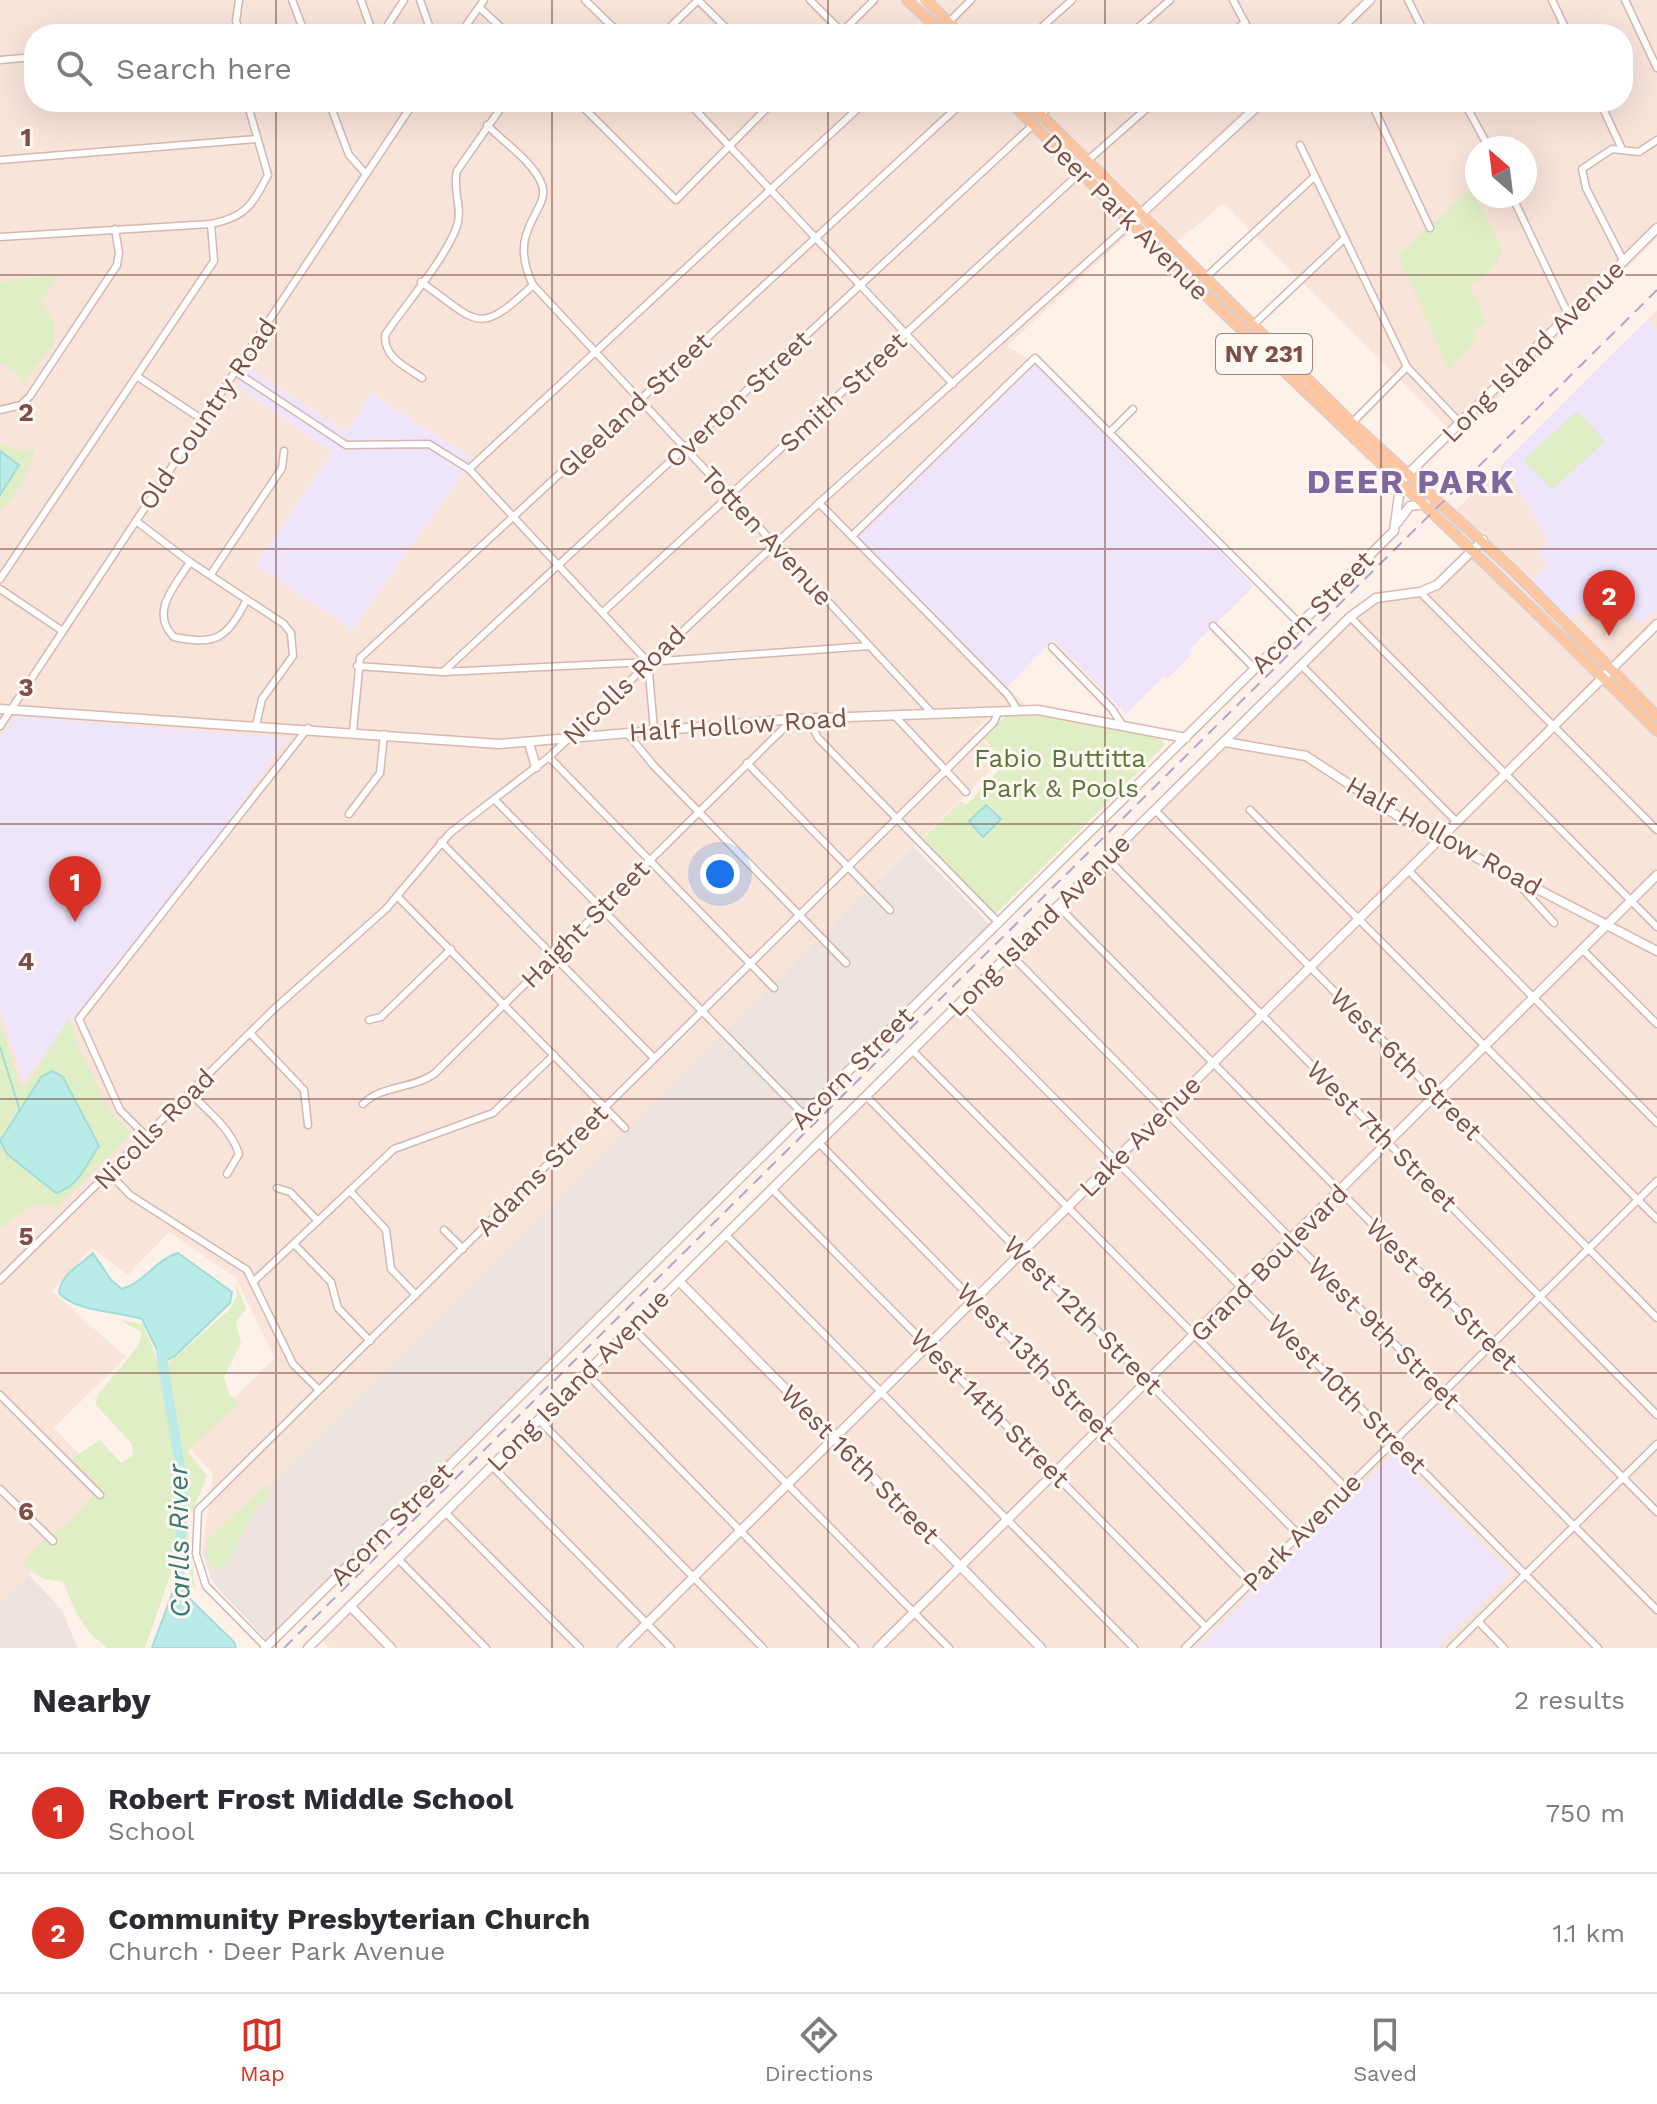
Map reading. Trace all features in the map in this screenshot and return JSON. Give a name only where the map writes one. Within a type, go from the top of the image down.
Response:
[{"type":"main road","points":[[907,0],[932,24]]},
{"type":"main road","points":[[926,0],[948,22]]},
{"type":"main road","name":"Deer Park Avenue","points":[[1021,112],[1280,369],[1483,540],[1657,716]]},
{"type":"main road","name":"Deer Park Avenue","points":[[1041,114],[1352,423],[1405,477],[1426,504],[1657,731]]},
{"type":"main road","points":[[1280,369],[1303,375]]},
{"type":"street","points":[[237,24],[239,0]]},
{"type":"street","points":[[292,0],[301,24]]},
{"type":"street","points":[[361,0],[369,24]]},
{"type":"street","points":[[388,24],[404,0]]},
{"type":"street","points":[[420,0],[428,24]]},
{"type":"street","points":[[467,24],[484,0]]},
{"type":"street","points":[[585,0],[610,24]]},
{"type":"street","points":[[673,24],[698,0],[722,24]]},
{"type":"street","points":[[810,0],[833,24]]},
{"type":"street","points":[[850,24],[874,0]]},
{"type":"street","points":[[948,22],[971,0]]},
{"type":"street","points":[[1045,24],[1072,0]]},
{"type":"street","points":[[1142,24],[1170,0]]},
{"type":"street","points":[[1233,0],[1245,22],[1243,24]]},
{"type":"street","points":[[1346,24],[1370,0]]},
{"type":"street","points":[[1408,0],[1420,24]]},
{"type":"street","points":[[1552,0],[1564,24]]},
{"type":"street","points":[[1625,0],[1657,68]]},
{"type":"street","points":[[479,7],[497,24]]},
{"type":"street","points":[[0,60],[24,58]]},
{"type":"street","points":[[0,237],[211,224],[236,219],[255,199],[268,175],[250,112]]},
{"type":"street","points":[[335,112],[349,155],[366,174]]},
{"type":"street","name":"Old Country Road","points":[[0,726],[407,112]]},
{"type":"street","points":[[422,378],[391,356],[385,346],[385,335],[458,223],[454,180],[457,171],[497,112]]},
{"type":"street","points":[[588,112],[676,200],[763,112]]},
{"type":"street","points":[[698,112],[953,384]]},
{"type":"street","points":[[469,469],[854,112]]},
{"type":"street","name":"Gleeland Street","points":[[357,666],[360,658],[952,112]]},
{"type":"street","points":[[1087,161],[1143,112]]},
{"type":"street","name":"Nicolls Road","points":[[0,1280],[250,1033],[398,897],[441,842],[549,757],[774,544],[1251,112]]},
{"type":"street","points":[[1376,112],[1430,228]]},
{"type":"street","points":[[1469,112],[1482,136]]},
{"type":"street","points":[[1605,112],[1621,147]]},
{"type":"street","name":"Totten Avenue","points":[[487,125],[536,174],[543,187],[543,198],[523,239],[522,256],[533,285],[934,716]]},
{"type":"street","name":"Overton Street","points":[[443,672],[1033,125]]},
{"type":"street","points":[[0,160],[257,139]]},
{"type":"street","points":[[1624,262],[1586,188],[1582,169],[1598,156],[1621,147],[1639,152],[1657,140]]},
{"type":"street","points":[[1300,145],[1407,367],[1461,424]]},
{"type":"street","name":"Smith Street","points":[[604,611],[1081,172]]},
{"type":"street","points":[[1205,278],[1315,176]]},
{"type":"street","points":[[1518,208],[1569,316]]},
{"type":"street","points":[[0,579],[214,261],[211,224]]},
{"type":"street","name":"Long Island Avenue","points":[[1405,477],[1657,228]]},
{"type":"street","points":[[0,410],[21,405],[30,396],[107,281],[119,253],[115,229]]},
{"type":"street","points":[[1252,326],[1345,238]]},
{"type":"street","points":[[421,282],[468,315],[486,320],[497,317],[533,285]]},
{"type":"street","points":[[852,536],[1035,358],[1300,624]]},
{"type":"street","points":[[1352,423],[1407,367]]},
{"type":"street","points":[[236,372],[346,445],[429,444],[469,469],[604,611],[648,662],[654,730]]},
{"type":"street","points":[[138,377],[203,420]]},
{"type":"street","points":[[1111,431],[1133,409]]},
{"type":"street","points":[[211,574],[282,468],[284,451]]},
{"type":"street","name":"Acorn Street","points":[[265,1648],[1394,531],[1405,477]]},
{"type":"street","points":[[819,503],[1008,695],[1017,710]]},
{"type":"street","points":[[1394,531],[1407,508],[1426,504]]},
{"type":"street","points":[[136,521],[246,601],[284,624],[294,645],[293,656],[257,709],[256,725]]},
{"type":"street","name":"Long Island Avenue","points":[[308,1648],[1350,617],[1376,598],[1420,592],[1437,585],[1483,540]]},
{"type":"street","points":[[190,562],[164,604],[162,618],[174,637],[211,642],[220,637],[246,601]]},
{"type":"street","points":[[0,589],[61,630]]},
{"type":"street","points":[[1420,592],[1657,830]]},
{"type":"street","points":[[1350,617],[1657,927]]},
{"type":"street","points":[[1213,626],[1255,669]]},
{"type":"street","name":"Lake Avenue","points":[[622,1648],[1656,626]]},
{"type":"street","points":[[353,732],[357,666],[443,672],[648,662],[869,646]]},
{"type":"street","points":[[1052,647],[1112,709],[1123,726]]},
{"type":"street","points":[[1302,666],[1457,822]]},
{"type":"street","name":"Half Hollow Road","points":[[0,709],[308,728],[499,744],[808,718],[1038,710],[1186,738]]},
{"type":"street","name":"Adams Street","points":[[265,1648],[206,1586],[196,1554],[198,1510],[897,819],[994,722],[998,712]]},
{"type":"street","points":[[894,715],[966,792]]},
{"type":"street","points":[[808,718],[818,738],[999,923]]},
{"type":"street","name":"Haight Street","points":[[363,1104],[374,1095],[425,1080],[793,719]]},
{"type":"street","points":[[147,1137],[120,1110],[79,1019],[308,728]]},
{"type":"street","points":[[627,733],[846,963]]},
{"type":"street","points":[[349,814],[380,773],[384,734]]},
{"type":"street","name":"Half Hollow Road","points":[[1225,742],[1306,756],[1404,820],[1657,951]]},
{"type":"street","points":[[529,743],[536,767]]},
{"type":"street","points":[[549,757],[774,988]]},
{"type":"street","points":[[747,763],[890,910]]},
{"type":"street","points":[[495,800],[804,1115]]},
{"type":"street","name":"West 6th Street","points":[[1155,810],[1657,1318]]},
{"type":"street","points":[[1250,810],[1657,1219]]},
{"type":"street","points":[[441,842],[654,1058]]},
{"type":"street","name":"West 7th Street","points":[[1107,858],[1657,1415]]},
{"type":"street","points":[[1409,871],[1657,1123]]},
{"type":"street","points":[[1509,873],[1554,923]]},
{"type":"street","name":"Grand Boulevard","points":[[878,1648],[1438,1096],[1657,875]]},
{"type":"street","points":[[398,897],[625,1128]]},
{"type":"street","name":"West 8th Street","points":[[1058,906],[1657,1512]]},
{"type":"street","points":[[369,1020],[381,1017],[451,949]]},
{"type":"street","points":[[1583,950],[1657,1024]]},
{"type":"street","name":"West 9th Street","points":[[1010,954],[1657,1610]]},
{"type":"street","name":"West 10th Street","points":[[960,1003],[1598,1648]]},
{"type":"street","points":[[250,1033],[304,1090],[308,1125]]},
{"type":"street","points":[[912,1050],[1346,1488]]},
{"type":"street","points":[[253,1282],[394,1149],[500,1108],[554,1055]]},
{"type":"street","points":[[190,1093],[225,1128],[236,1144],[239,1154],[227,1174]]},
{"type":"street","name":"West 12th Street","points":[[866,1096],[1299,1535]]},
{"type":"street","name":"West 13th Street","points":[[819,1143],[1251,1583]]},
{"type":"street","points":[[110,1174],[130,1195],[247,1270],[293,1364],[319,1390]]},
{"type":"street","name":"Park Avenue","points":[[1185,1648],[1657,1181]]},
{"type":"street","points":[[277,1188],[290,1192],[318,1221]]},
{"type":"street","name":"West 14th Street","points":[[772,1189],[1206,1627]]},
{"type":"street","points":[[350,1191],[386,1230],[391,1269],[416,1295]]},
{"type":"street","points":[[444,1230],[463,1249]]},
{"type":"street","points":[[726,1235],[1134,1648]]},
{"type":"street","points":[[294,1244],[331,1282],[338,1308],[370,1341]]},
{"type":"street","name":"West 16th Street","points":[[679,1281],[1041,1648]]},
{"type":"street","points":[[632,1327],[949,1648]]},
{"type":"street","points":[[586,1373],[855,1648]]},
{"type":"street","points":[[0,1395],[100,1495]]},
{"type":"street","points":[[539,1420],[763,1648]]},
{"type":"street","points":[[1451,1648],[1657,1444]]},
{"type":"street","points":[[492,1466],[671,1648]]},
{"type":"street","points":[[0,1489],[53,1541]]},
{"type":"street","points":[[445,1512],[580,1648]]},
{"type":"street","points":[[398,1559],[486,1648]]},
{"type":"street","points":[[350,1606],[391,1648]]},
{"type":"street","points":[[1478,1621],[1504,1648]]},
{"type":"shaded area","points":[[0,0],[902,0],[927,24],[24,24],[24,112],[1016,112],[1134,229],[1007,346],[1035,363],[859,537],[1026,706],[1003,705],[974,731],[1002,759],[202,1552],[213,1474],[187,1445],[275,1358],[236,1278],[169,1232],[128,1275],[92,1248],[52,1291],[126,1357],[54,1428],[116,1493],[0,1602]]},
{"type":"shaded area","points":[[933,0],[1657,0],[1657,238],[1458,438],[1223,204],[1176,242],[1045,112],[1633,112],[1633,24],[957,24]]},
{"type":"shaded area","points":[[1657,310],[1657,1648],[330,1648],[319,1637],[1302,666],[1376,598],[1437,585],[1473,550],[1444,522]]},
{"type":"shaded area","points":[[1647,320],[1657,331],[1657,609],[1640,625],[1617,603],[1569,618],[1531,581],[1547,567],[1538,550],[1549,541],[1503,463]]},
{"type":"shaded area","points":[[1035,363],[1254,586],[1189,650],[1192,654],[1167,679],[1163,677],[1126,714],[1053,640],[1007,687],[858,537]]},
{"type":"shaded area","points":[[249,368],[346,432],[371,393],[473,459],[352,630],[256,565],[332,452],[237,386]]},
{"type":"shaded area","points":[[15,716],[287,738],[217,838],[23,1082],[0,1007],[0,738]]},
{"type":"shaded area","points":[[913,846],[990,925],[266,1639],[213,1583],[202,1552]]},
{"type":"shaded area","points":[[1393,1454],[1512,1574],[1436,1648],[1196,1648]]},
{"type":"shaded area","points":[[29,1575],[61,1609],[78,1648],[0,1648],[0,1602]]},
{"type":"green space","points":[[1465,194],[1465,208],[1481,208],[1503,252],[1484,278],[1469,286],[1486,321],[1473,332],[1476,342],[1449,370],[1398,255]]},
{"type":"green space","points":[[59,274],[42,301],[54,323],[53,344],[24,382],[15,371],[0,363],[0,282]]},
{"type":"green space","points":[[1577,411],[1605,441],[1552,490],[1524,460]]},
{"type":"green space","points":[[0,443],[19,451],[34,448],[22,482],[0,510]]},
{"type":"green space","name":"Fabio Buttitta Park & Pools","points":[[1007,715],[1046,716],[1104,725],[1161,738],[1165,745],[996,914],[922,840],[961,801],[966,805],[1006,763],[983,738]]},
{"type":"green space","points":[[0,1019],[20,1086],[27,1084],[69,1019],[78,1046],[109,1109],[132,1133],[57,1207],[36,1203],[0,1228]]},
{"type":"green space","points":[[236,1283],[246,1309],[236,1322],[241,1343],[224,1377],[229,1394],[239,1403],[188,1451],[207,1476],[187,1524],[196,1594],[185,1561],[174,1564],[145,1648],[107,1648],[90,1633],[76,1613],[63,1582],[44,1579],[22,1566],[38,1546],[81,1510],[98,1486],[71,1459],[100,1440],[121,1463],[133,1455],[132,1444],[96,1405],[97,1396],[139,1345],[142,1333],[121,1320],[143,1324],[161,1370],[230,1309],[237,1296]]},
{"type":"green space","points":[[265,1486],[270,1491],[251,1515],[227,1564],[218,1571],[208,1561],[207,1540]]},
{"type":"water","points":[[0,451],[19,465],[0,495]]},
{"type":"water","points":[[986,805],[1001,819],[983,837],[969,821]]},
{"type":"water","points":[[52,1071],[63,1077],[99,1146],[76,1180],[56,1193],[7,1154],[0,1141],[41,1077]]},
{"type":"water","points":[[93,1253],[111,1280],[122,1289],[178,1253],[232,1292],[230,1303],[175,1356],[163,1362],[142,1319],[76,1304],[59,1293],[67,1275]]},
{"type":"water","points":[[178,1578],[190,1599],[234,1642],[236,1648],[152,1648]]},
{"type":"waterway","name":"Carlls River","points":[[0,1047],[20,1111]]},
{"type":"waterway","name":"Carlls River","points":[[161,1352],[183,1483],[179,1590]]},
{"type":"railway","points":[[284,1648],[1657,290]]},
{"type":"place","name":"Community Presbyterian Church","points":[[1609,636]]},
{"type":"place","name":"Robert Frost Middle School","points":[[75,922]]},
{"type":"district","name":"DEER PARK","points":[[1411,481]]}]
